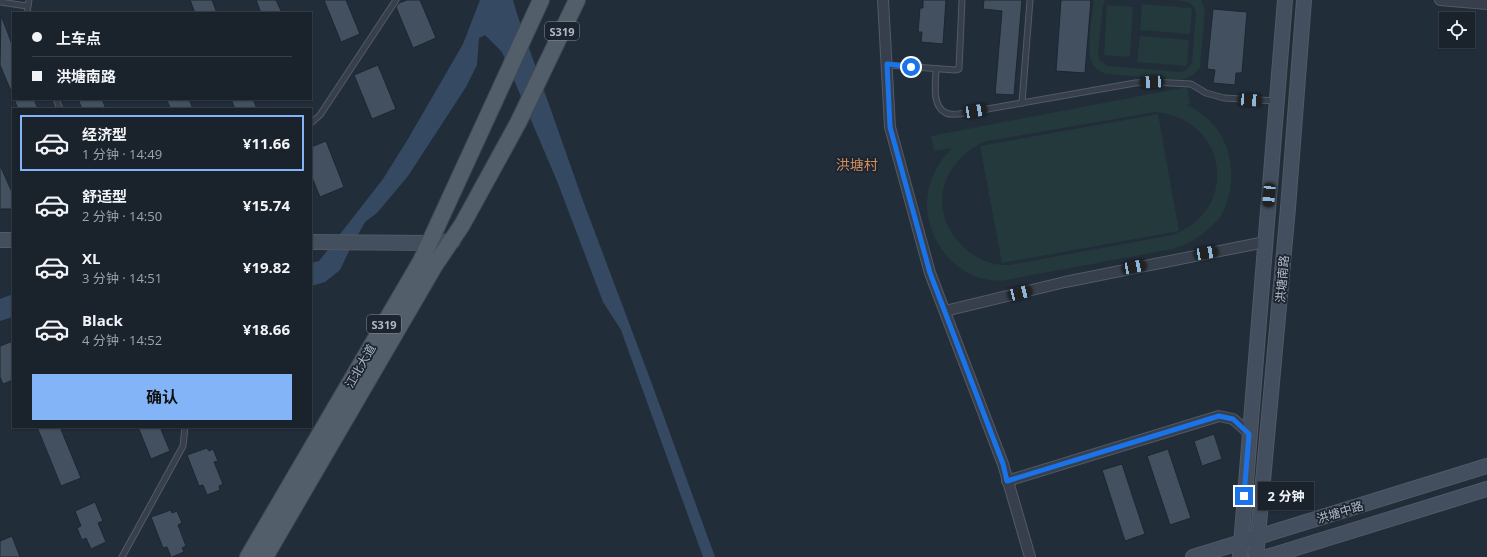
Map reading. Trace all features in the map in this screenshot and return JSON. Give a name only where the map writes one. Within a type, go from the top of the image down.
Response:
[{"type":"main road","name":"江北大道","points":[[248,557],[421,261],[541,0]]},
{"type":"main road","name":"江北大道","points":[[265,557],[435,265],[453,241],[518,123],[577,0]]},
{"type":"main road","name":"洪塘南路","points":[[1240,557],[1285,0]]},
{"type":"main road","name":"洪塘南路","points":[[1256,557],[1288,208],[1304,0]]},
{"type":"main road","points":[[0,240],[12,240]]},
{"type":"main road","points":[[312,242],[453,241]]},
{"type":"main road","name":"洪塘中路","points":[[1193,557],[1487,466]]},
{"type":"main road","name":"洪塘中路","points":[[1267,557],[1487,489]]},
{"type":"street","points":[[884,0],[890,127],[930,273],[1003,464],[1030,557]]},
{"type":"street","points":[[1440,0],[1487,4]]},
{"type":"street","points":[[945,311],[1065,282],[1265,242]]},
{"type":"street","points":[[1007,481],[1219,416],[1233,419],[1249,434]]},
{"type":"lane","points":[[27,12],[29,0]]},
{"type":"lane","points":[[312,122],[320,115],[396,0]]},
{"type":"lane","points":[[887,64],[936,69],[959,69],[962,0]]},
{"type":"lane","points":[[1022,103],[1030,0]]},
{"type":"lane","points":[[0,2],[27,6]]},
{"type":"lane","points":[[936,69],[936,99],[940,109],[948,114],[959,114],[1134,82],[1191,84],[1206,93],[1224,98],[1277,101]]},
{"type":"lane","points":[[122,557],[183,446],[185,428]]},
{"type":"green space","points":[[1094,0],[1105,0],[1103,5],[1098,55],[1100,61],[1108,66],[1181,72],[1186,70],[1192,63],[1196,12],[1189,3],[1171,0],[1201,0],[1205,10],[1200,67],[1192,75],[1181,80],[1107,74],[1099,71],[1095,67],[1090,56],[1090,31]]},
{"type":"green space","points":[[1142,4],[1192,8],[1190,34],[1140,30]]},
{"type":"green space","points":[[1107,5],[1133,7],[1130,57],[1104,55]]},
{"type":"green space","points":[[1140,36],[1189,40],[1187,66],[1137,62]]},
{"type":"green space","points":[[1187,87],[1190,104],[1186,105],[1198,111],[1217,129],[1228,151],[1231,164],[1230,191],[1222,214],[1212,226],[1194,240],[1173,249],[1000,281],[985,279],[970,274],[951,260],[943,251],[931,229],[927,205],[929,186],[937,168],[952,148],[934,151],[931,136]],"holes":[[[1155,112],[1180,118],[1198,130],[1211,147],[1217,166],[1216,187],[1209,206],[1194,223],[1172,235],[1004,265],[990,263],[966,250],[949,228],[944,213],[942,198],[945,184],[951,170],[960,158],[972,148],[987,141]]]},
{"type":"green space","points":[[1158,114],[1179,231],[1002,263],[980,146]]},
{"type":"water","points":[[480,0],[513,0],[582,198],[715,557],[703,557],[621,330],[603,302],[557,181],[502,52],[485,35],[479,38],[477,65],[466,87],[408,176],[377,213],[365,222],[340,270],[325,282],[312,286],[312,263],[319,261],[383,179],[463,44]]},
{"type":"water","points":[[12,294],[12,317],[0,321],[0,299]]},
{"type":"building","points":[[190,0],[212,0],[217,12],[195,12]]},
{"type":"building","points":[[256,0],[276,0],[282,12],[261,12]]},
{"type":"building","points":[[324,0],[346,0],[360,34],[341,42]]},
{"type":"building","points":[[407,0],[420,0],[436,38],[413,48],[396,7],[399,3]]},
{"type":"building","points":[[923,0],[946,0],[943,44],[921,42],[922,32],[918,32],[920,8],[923,8]]},
{"type":"building","points":[[984,0],[1022,0],[1014,95],[995,94],[1002,11],[983,9]]},
{"type":"building","points":[[1061,0],[1091,0],[1085,73],[1056,71]]},
{"type":"building","points":[[1213,9],[1247,12],[1242,73],[1236,73],[1235,85],[1213,83],[1215,70],[1207,69]]},
{"type":"building","points":[[1,15],[12,44],[12,94],[0,65]]},
{"type":"building","points":[[378,65],[396,109],[372,119],[354,75]]},
{"type":"building","points":[[14,100],[34,100],[38,108],[18,108]]},
{"type":"building","points":[[78,100],[102,100],[106,108],[82,108]]},
{"type":"building","points":[[166,100],[189,100],[193,108],[170,108]]},
{"type":"building","points":[[231,100],[253,100],[257,108],[235,108]]},
{"type":"building","points":[[326,141],[344,187],[320,197],[312,177],[312,147]]},
{"type":"building","points":[[0,165],[12,190],[12,209],[0,209]]},
{"type":"building","points":[[12,341],[12,380],[3,384],[0,377],[0,346]]},
{"type":"building","points":[[37,428],[60,428],[81,478],[61,486]]},
{"type":"building","points":[[138,428],[160,428],[170,451],[151,459]]},
{"type":"building","points":[[1214,434],[1222,459],[1202,466],[1194,441]]},
{"type":"building","points":[[207,448],[209,451],[213,449],[218,461],[214,462],[223,484],[219,486],[220,490],[207,495],[203,485],[199,486],[187,455]]},
{"type":"building","points":[[1168,449],[1191,518],[1170,525],[1147,456]]},
{"type":"building","points":[[1122,464],[1145,534],[1125,541],[1102,470]]},
{"type":"building","points":[[95,502],[103,521],[98,523],[106,542],[91,549],[86,538],[82,540],[77,528],[81,526],[75,511]]},
{"type":"building","points":[[171,510],[172,513],[177,511],[182,523],[178,525],[186,546],[182,548],[184,552],[172,557],[167,547],[163,548],[151,517]]},
{"type":"building","points":[[12,536],[20,557],[0,557],[0,541]]},
{"type":"district","name":"洪塘村","points":[[857,164]]},
{"type":"route","points":[[911,67],[887,64],[890,127],[930,273],[1003,464],[1007,481],[1219,416],[1233,419],[1249,434],[1244,496]]}]
